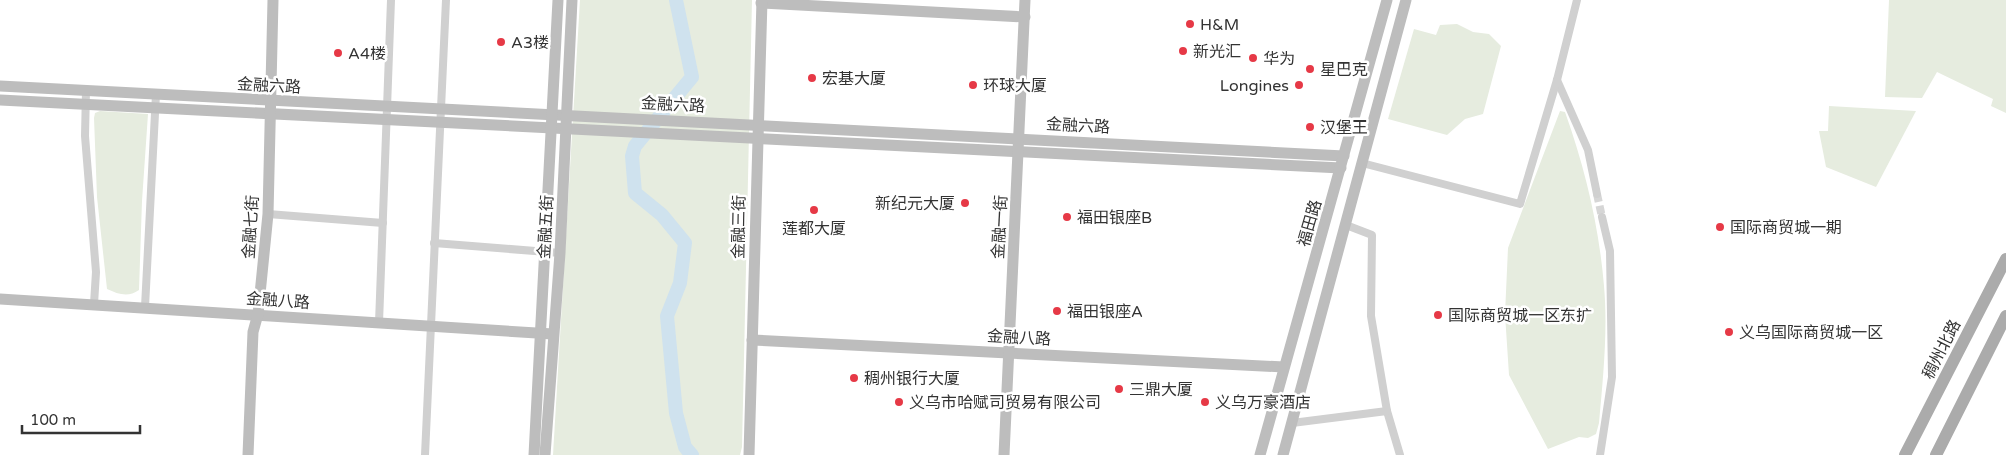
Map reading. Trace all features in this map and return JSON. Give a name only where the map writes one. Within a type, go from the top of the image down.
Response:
[{"type":"main road","name":"稠州北路","points":[[1905,455],[2006,259]]},
{"type":"main road","points":[[1936,455],[2006,316]]},
{"type":"street","name":"金融七街","points":[[248,455],[253,332],[258,314],[268,214],[273,0]]},
{"type":"street","points":[[379,323],[391,0]]},
{"type":"street","points":[[425,455],[446,0]]},
{"type":"street","name":"金融五街","points":[[545,455],[546,251],[558,0]]},
{"type":"street","name":"金融五街","points":[[534,455],[547,334],[560,253],[572,0]]},
{"type":"street","name":"金融一街","points":[[1004,455],[1025,0]]},
{"type":"street","name":"福田路","points":[[1260,455],[1387,0]]},
{"type":"street","points":[[1283,455],[1406,0]]},
{"type":"street","points":[[1362,164],[1520,204],[1557,80],[1577,0]]},
{"type":"street","points":[[762,1],[1025,17]]},
{"type":"street","name":"金融三街","points":[[749,455],[756,125],[762,1]]},
{"type":"street","points":[[1557,80],[1588,150],[1598,194]]},
{"type":"street","name":"金融六路","points":[[0,86],[1344,156]]},
{"type":"street","points":[[86,90],[87,175],[96,272],[94,304]]},
{"type":"street","points":[[146,307],[156,94]]},
{"type":"street","name":"金融六路","points":[[0,100],[1341,168]]},
{"type":"street","points":[[268,214],[383,223]]},
{"type":"street","points":[[1600,455],[1612,377],[1610,251],[1602,217]]},
{"type":"street","points":[[1346,225],[1372,235],[1371,316],[1387,411],[1400,455]]},
{"type":"street","points":[[434,243],[560,253]]},
{"type":"street","name":"金融八路","points":[[0,299],[258,314],[547,334]]},
{"type":"street","name":"金融八路","points":[[752,340],[1284,368]]},
{"type":"street","points":[[1292,424],[1387,411]]},
{"type":"shaded area","points":[[580,0],[752,0],[742,447],[740,455],[553,455]]},
{"type":"shaded area","points":[[1889,0],[2006,0],[2006,113],[1991,106],[1993,99],[1937,72],[1922,98],[1885,97]]},
{"type":"shaded area","points":[[1457,24],[1473,32],[1489,34],[1501,46],[1483,114],[1465,119],[1447,135],[1388,119],[1414,29],[1436,35],[1440,25]]},
{"type":"shaded area","points":[[1829,106],[1916,111],[1876,187],[1826,167],[1819,131],[1828,131]]},
{"type":"shaded area","points":[[100,111],[148,114],[142,201],[139,290],[127,295],[107,289],[97,197],[94,118],[95,113]]},
{"type":"shaded area","points":[[1560,111],[1565,112],[1572,133],[1595,219],[1604,286],[1605,337],[1599,423],[1596,434],[1588,438],[1579,437],[1548,449],[1509,375],[1505,314],[1508,248]]},
{"type":"waterway","points":[[676,0],[692,77],[635,146],[632,156],[635,193],[662,215],[685,243],[680,283],[667,316],[676,413],[685,447],[692,455]]},
{"type":"tunnel","points":[[1597,194],[1602,217]]},
{"type":"place","name":"H&M","points":[[1190,24]]},
{"type":"place","name":"A3楼","points":[[501,42]]},
{"type":"place","name":"新光汇","points":[[1183,51]]},
{"type":"place","name":"A4楼","points":[[338,53]]},
{"type":"place","name":"华为","points":[[1253,58]]},
{"type":"place","name":"星巴克","points":[[1310,69]]},
{"type":"place","name":"宏基大厦","points":[[812,78]]},
{"type":"place","name":"环球大厦","points":[[973,85]]},
{"type":"place","name":"Longines","points":[[1299,85]]},
{"type":"place","name":"汉堡王","points":[[1310,127]]},
{"type":"place","name":"新纪元大厦","points":[[965,203]]},
{"type":"place","name":"莲都大厦","points":[[814,210]]},
{"type":"place","name":"福田银座B","points":[[1067,217]]},
{"type":"place","name":"国际商贸城一期","points":[[1720,227]]},
{"type":"place","name":"福田银座A","points":[[1057,311]]},
{"type":"place","name":"国际商贸城一区东扩","points":[[1438,315]]},
{"type":"place","name":"义乌国际商贸城一区","points":[[1729,332]]},
{"type":"place","name":"稠州银行大厦","points":[[854,378]]},
{"type":"place","name":"三鼎大厦","points":[[1119,389]]},
{"type":"place","name":"义乌市哈赋司贸易有限公司","points":[[899,402]]},
{"type":"place","name":"义乌万豪酒店","points":[[1205,402]]}]
